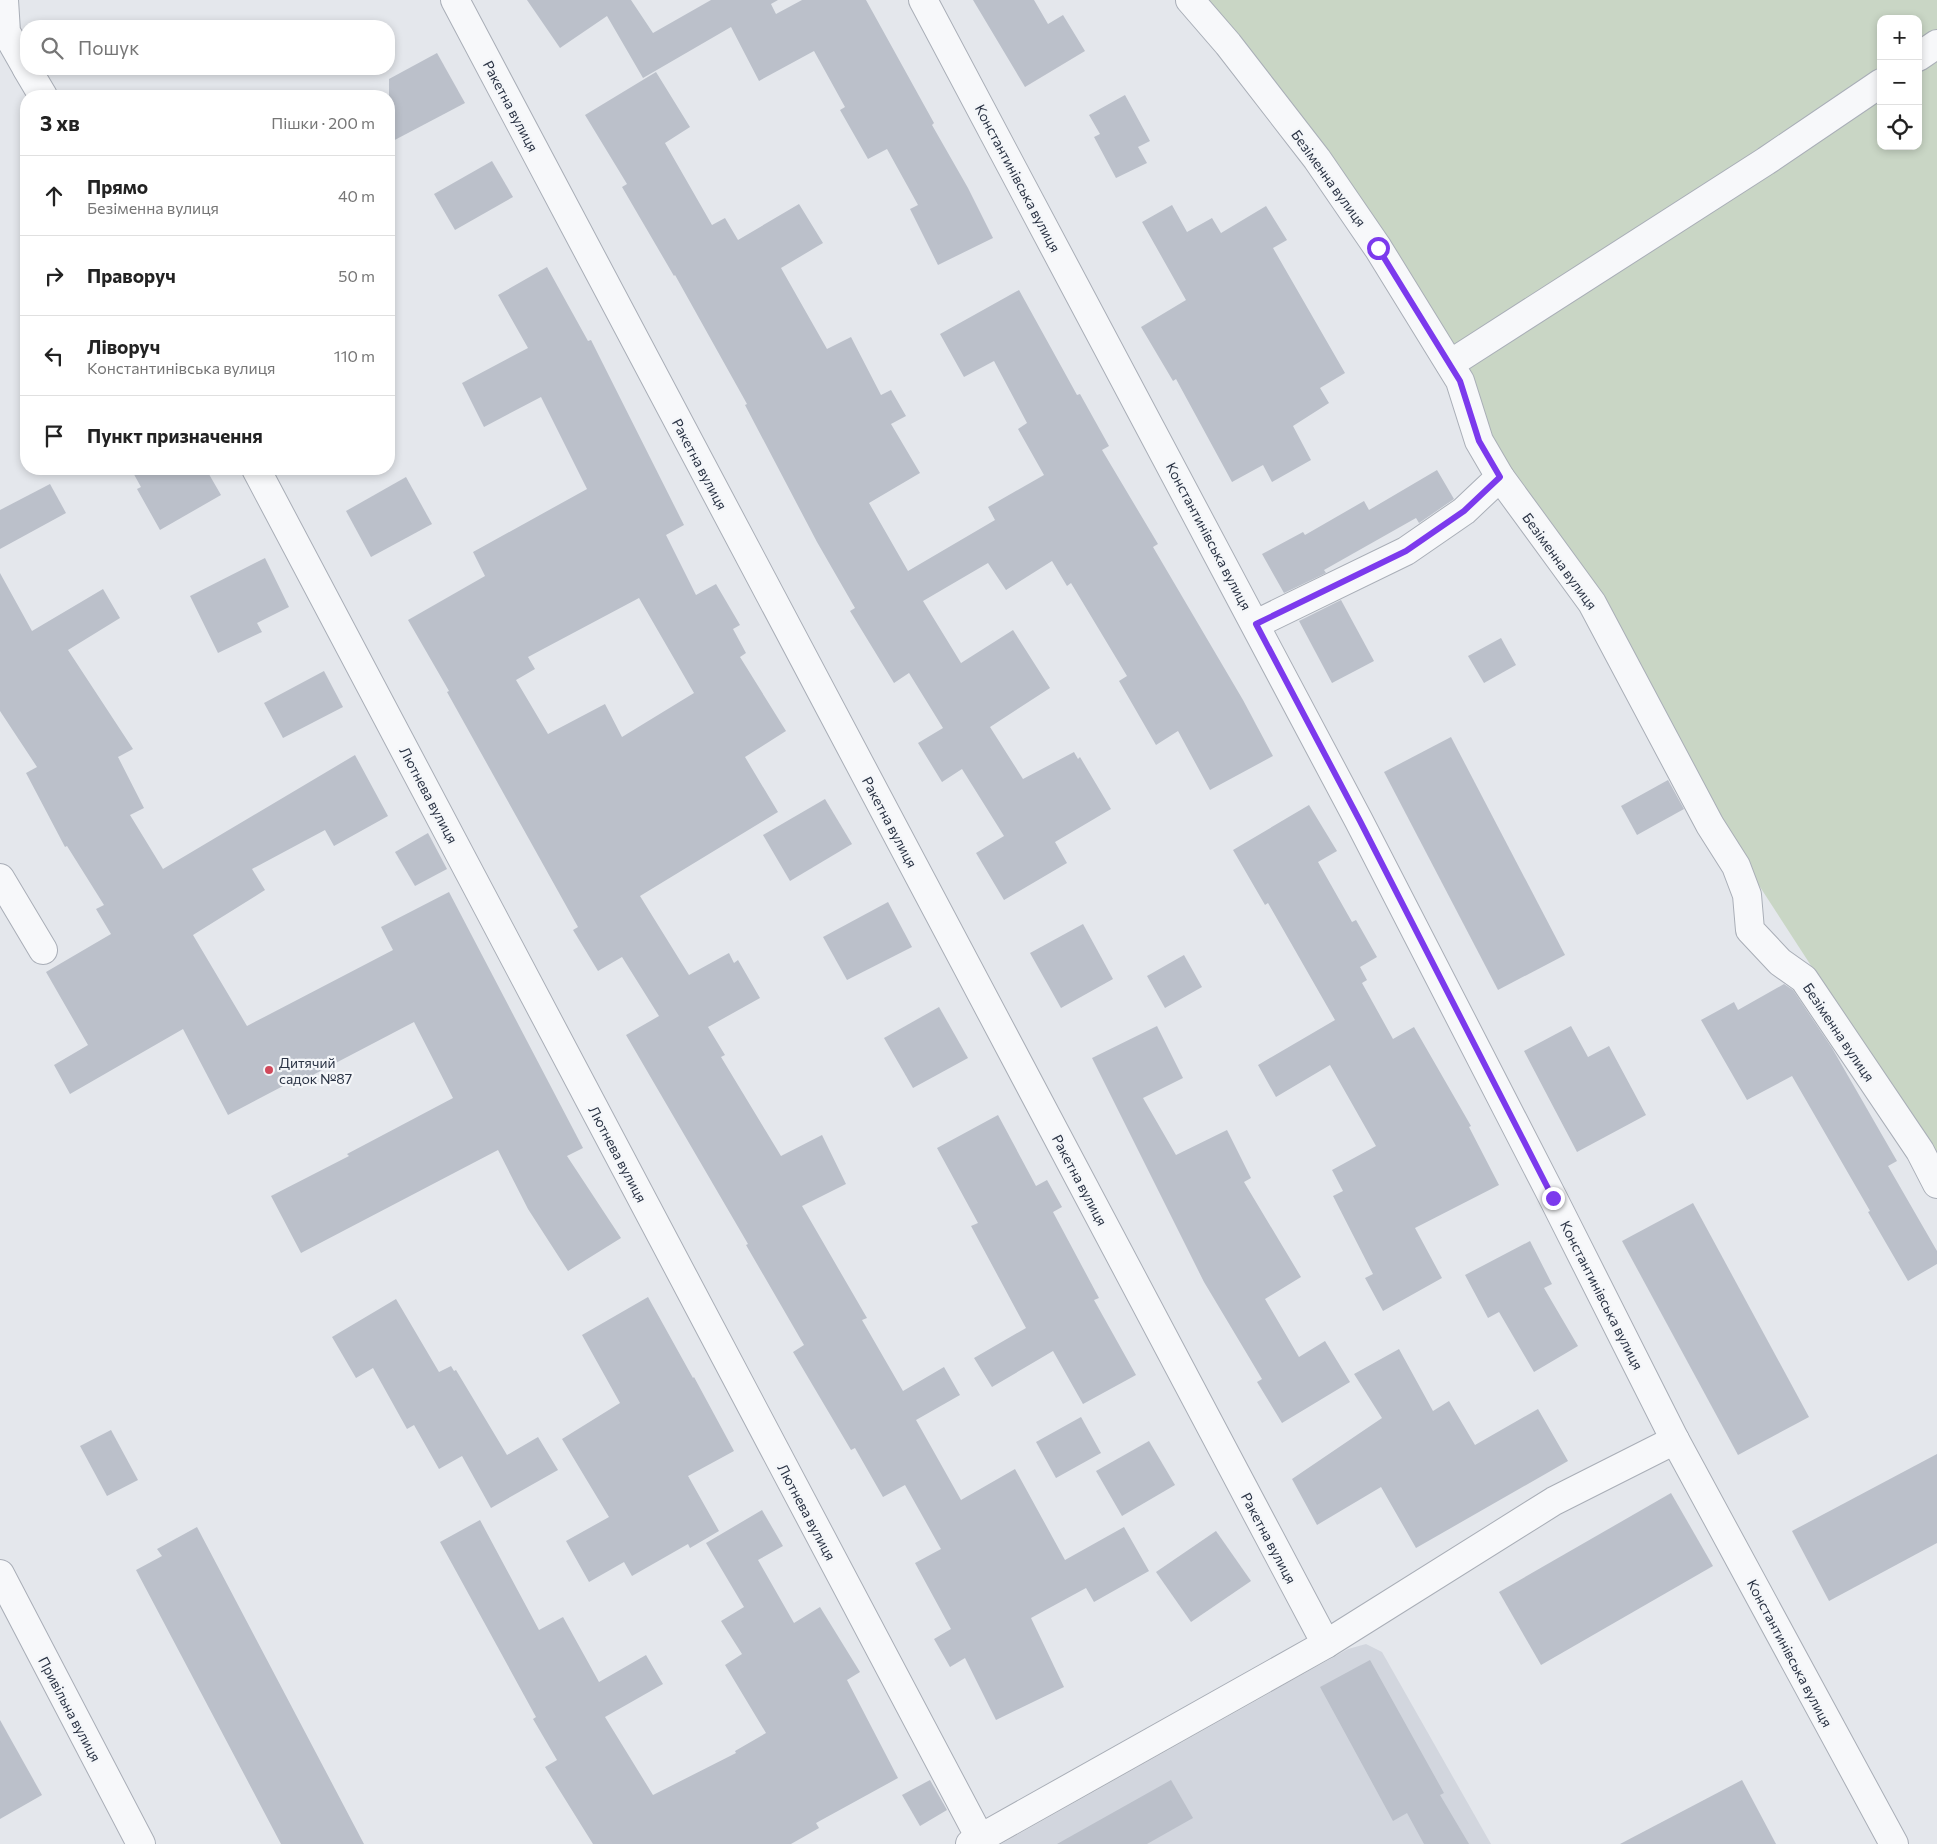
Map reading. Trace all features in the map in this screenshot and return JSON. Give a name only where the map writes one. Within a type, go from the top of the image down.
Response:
[{"type":"street","points":[[4,0],[6,32],[20,56]]},
{"type":"street","name":"Ракетна вулиця","points":[[455,0],[1326,1644]]},
{"type":"street","name":"Константинівська вулиця","points":[[923,0],[1360,821],[1675,1440],[1894,1844]]},
{"type":"street","name":"Безіменна вулиця","points":[[1190,0],[1228,44],[1317,159],[1378,248],[1460,381],[1479,441],[1500,477],[1592,603],[1710,825],[1736,866],[1747,895],[1750,930],[1780,962],[1804,980],[1920,1151],[1937,1184]]},
{"type":"street","points":[[1922,54],[1937,44]]},
{"type":"street","points":[[31,75],[40,90]]},
{"type":"street","points":[[1450,364],[1766,161],[1877,86]]},
{"type":"street","name":"Лютнева вулиця","points":[[259,475],[975,1841]]},
{"type":"street","points":[[1256,624],[1406,551],[1464,511],[1500,477]]},
{"type":"street","points":[[0,878],[43,950]]},
{"type":"street","points":[[975,1841],[1326,1644],[1554,1501],[1675,1440]]},
{"type":"street","name":"Привільна вулиця","points":[[0,1574],[141,1844]]},
{"type":"shaded area","points":[[1366,1644],[1382,1652],[1491,1844],[1001,1844],[1348,1649]]},
{"type":"green space","points":[[1203,0],[1937,0],[1937,1164],[1928,1146],[1725,833],[1490,442]]},
{"type":"building","points":[[527,0],[631,0],[653,33],[711,0],[778,0],[771,4],[776,14],[802,0],[866,0],[934,123],[932,125],[968,188],[993,238],[938,265],[910,209],[918,205],[887,149],[868,159],[840,110],[845,107],[814,51],[759,81],[731,27],[643,78],[607,16],[560,48]]},
{"type":"building","points":[[973,0],[1034,0],[1048,24],[1063,15],[1085,51],[1025,87]]},
{"type":"building","points":[[437,53],[465,103],[395,140],[395,90],[389,90],[389,79]]},
{"type":"building","points":[[656,72],[690,127],[665,143],[712,225],[725,218],[738,240],[799,204],[823,243],[781,268],[827,349],[851,337],[881,395],[891,390],[906,416],[891,424],[920,473],[869,503],[908,571],[995,520],[988,507],[1044,475],[1018,429],[1027,423],[994,361],[964,377],[940,334],[1019,290],[1077,395],[1080,394],[1109,446],[1102,450],[1158,544],[1153,547],[1243,700],[1273,756],[1210,790],[1178,731],[1156,745],[1119,681],[1127,676],[1071,583],[1067,586],[1052,561],[1006,590],[988,563],[923,601],[961,663],[1013,630],[1050,688],[990,727],[1023,779],[1074,752],[1078,759],[1080,757],[1111,809],[1055,842],[1067,863],[1004,900],[976,853],[1004,836],[962,769],[942,782],[918,743],[943,728],[909,673],[894,683],[850,611],[855,608],[817,542],[745,405],[747,404],[675,275],[622,187],[627,184],[585,115]]},
{"type":"building","points":[[1125,95],[1150,141],[1138,147],[1147,163],[1116,178],[1094,137],[1100,134],[1089,115]]},
{"type":"building","points":[[492,161],[513,197],[455,230],[434,194]]},
{"type":"building","points":[[1172,205],[1187,232],[1212,218],[1221,233],[1266,206],[1287,240],[1273,248],[1345,373],[1320,388],[1329,403],[1293,426],[1311,460],[1272,482],[1263,465],[1232,482],[1176,379],[1173,381],[1141,327],[1186,300],[1142,222]]},
{"type":"building","points":[[547,267],[588,341],[591,340],[684,525],[666,535],[696,595],[716,584],[740,625],[733,629],[746,653],[740,657],[786,731],[745,757],[778,812],[640,896],[689,975],[729,953],[734,963],[738,960],[760,998],[708,1027],[725,1055],[721,1057],[781,1156],[822,1135],[846,1184],[802,1206],[867,1318],[862,1320],[903,1391],[944,1367],[960,1395],[916,1420],[961,1500],[1015,1469],[1065,1560],[1124,1527],[1149,1571],[1094,1602],[1086,1588],[1031,1618],[1064,1687],[996,1720],[965,1658],[950,1667],[934,1639],[951,1629],[915,1563],[941,1549],[905,1485],[883,1497],[855,1448],[851,1450],[793,1352],[804,1345],[746,1245],[748,1244],[626,1035],[659,1016],[622,957],[598,971],[573,930],[578,927],[408,620],[485,576],[473,552],[587,489],[541,397],[484,427],[462,383],[528,348],[498,295]],"holes":[[[639,598],[694,693],[622,737],[605,704],[548,734],[516,680],[535,669],[528,657]]]},
{"type":"building","points":[[1437,470],[1454,499],[1419,523],[1416,518],[1324,570],[1326,573],[1284,593],[1262,554],[1303,532],[1305,535],[1364,501],[1369,510]]},
{"type":"building","points":[[134,475],[209,475],[221,495],[160,530],[137,489],[141,487]]},
{"type":"building","points":[[406,477],[432,524],[371,557],[346,511]]},
{"type":"building","points":[[50,484],[66,513],[0,549],[0,510]]},
{"type":"building","points":[[265,558],[289,607],[257,623],[262,632],[218,653],[190,596]]},
{"type":"building","points":[[0,573],[32,631],[103,589],[120,618],[68,650],[133,749],[118,757],[144,808],[130,815],[163,869],[355,755],[388,816],[334,846],[325,830],[252,869],[265,890],[193,935],[247,1026],[393,950],[381,927],[449,892],[583,1148],[567,1156],[621,1238],[568,1271],[528,1209],[498,1150],[301,1253],[271,1196],[349,1156],[347,1154],[453,1098],[414,1022],[307,1078],[306,1074],[228,1115],[183,1029],[70,1094],[54,1065],[88,1045],[46,972],[111,934],[96,909],[104,905],[67,846],[65,847],[26,773],[37,767],[0,711]]},
{"type":"building","points":[[1341,600],[1374,661],[1332,683],[1299,621]]},
{"type":"building","points":[[1501,638],[1516,665],[1484,683],[1468,656]]},
{"type":"building","points":[[324,671],[343,707],[283,738],[264,703]]},
{"type":"building","points":[[1451,737],[1565,955],[1498,990],[1384,772]]},
{"type":"building","points":[[1668,780],[1684,809],[1637,835],[1621,806]]},
{"type":"building","points":[[825,799],[852,844],[790,881],[763,835]]},
{"type":"building","points":[[1309,805],[1337,851],[1318,862],[1352,922],[1356,920],[1377,957],[1360,967],[1367,980],[1362,983],[1393,1039],[1414,1027],[1471,1126],[1469,1127],[1499,1185],[1415,1228],[1442,1278],[1383,1311],[1365,1278],[1373,1274],[1333,1196],[1343,1191],[1332,1170],[1376,1146],[1330,1065],[1276,1097],[1258,1065],[1335,1020],[1268,903],[1265,905],[1233,850]]},
{"type":"building","points":[[428,833],[447,869],[415,886],[395,852]]},
{"type":"building","points":[[888,902],[912,947],[847,980],[823,937]]},
{"type":"building","points":[[1083,924],[1113,979],[1061,1008],[1030,953]]},
{"type":"building","points":[[1184,955],[1202,987],[1165,1008],[1147,976]]},
{"type":"building","points":[[1784,984],[1793,990],[1832,1048],[1897,1161],[1888,1166],[1937,1251],[1937,1264],[1908,1281],[1792,1076],[1747,1100],[1701,1020],[1734,1002],[1738,1010]]},
{"type":"building","points":[[939,1007],[968,1058],[913,1088],[884,1038]]},
{"type":"building","points":[[1157,1026],[1183,1078],[1143,1098],[1176,1155],[1227,1130],[1251,1178],[1244,1182],[1301,1277],[1265,1299],[1299,1357],[1325,1341],[1350,1382],[1282,1423],[1257,1382],[1262,1379],[1204,1282],[1092,1058]]},
{"type":"building","points":[[1571,1026],[1588,1057],[1609,1046],[1646,1115],[1577,1152],[1524,1051]]},
{"type":"building","points":[[998,1115],[1036,1186],[1047,1180],[1062,1207],[1053,1212],[1099,1298],[1094,1300],[1136,1375],[1083,1404],[1053,1351],[992,1387],[974,1358],[1026,1328],[971,1226],[978,1223],[937,1148]]},
{"type":"building","points":[[1693,1203],[1809,1417],[1738,1455],[1622,1241]]},
{"type":"building","points":[[1530,1241],[1552,1284],[1544,1288],[1578,1346],[1534,1372],[1499,1312],[1488,1318],[1465,1275]]},
{"type":"building","points":[[648,1297],[734,1451],[688,1476],[719,1531],[690,1548],[688,1544],[632,1576],[624,1562],[589,1582],[566,1541],[609,1517],[562,1439],[620,1403],[582,1335]]},
{"type":"building","points":[[396,1299],[439,1372],[451,1366],[454,1371],[456,1370],[507,1455],[538,1437],[558,1470],[491,1508],[462,1456],[439,1469],[414,1425],[407,1429],[373,1368],[356,1378],[332,1337]]},
{"type":"building","points":[[1399,1349],[1433,1411],[1449,1401],[1475,1445],[1538,1409],[1568,1461],[1416,1548],[1381,1487],[1317,1525],[1292,1479],[1382,1418],[1354,1374]]},
{"type":"building","points":[[1081,1417],[1101,1453],[1056,1478],[1036,1442]]},
{"type":"building","points":[[111,1430],[138,1480],[107,1496],[80,1446]]},
{"type":"building","points":[[1149,1441],[1175,1485],[1122,1516],[1096,1471]]},
{"type":"building","points":[[1937,1454],[1937,1543],[1829,1601],[1792,1531]]},
{"type":"building","points":[[1671,1493],[1713,1566],[1541,1665],[1499,1592]]},
{"type":"building","points":[[762,1510],[783,1546],[758,1560],[794,1623],[820,1607],[860,1672],[847,1680],[898,1778],[816,1823],[819,1828],[791,1844],[593,1844],[545,1767],[557,1760],[533,1719],[536,1717],[440,1542],[480,1520],[539,1630],[563,1617],[599,1682],[646,1655],[663,1684],[605,1717],[653,1795],[736,1753],[735,1751],[766,1733],[725,1665],[742,1654],[721,1621],[744,1607],[706,1543]]},
{"type":"building","points":[[197,1527],[364,1844],[281,1844],[136,1570],[162,1556],[157,1549]]},
{"type":"building","points":[[1216,1531],[1251,1581],[1191,1622],[1156,1572]]},
{"type":"building","points":[[1370,1660],[1444,1793],[1440,1795],[1469,1844],[1424,1844],[1407,1813],[1393,1821],[1320,1687]]},
{"type":"building","points":[[0,1720],[42,1795],[0,1819]]},
{"type":"building","points":[[930,1780],[947,1810],[920,1826],[902,1795]]},
{"type":"building","points":[[1171,1780],[1193,1818],[1147,1844],[1057,1844]]},
{"type":"building","points":[[1742,1780],[1776,1844],[1620,1844]]},
{"type":"place","name":"Дитячий садок №87","points":[[269,1070]]},
{"type":"route","points":[[1378,248],[1460,381],[1479,441],[1500,477],[1464,511],[1406,551],[1256,624],[1360,821],[1553,1198]]}]
